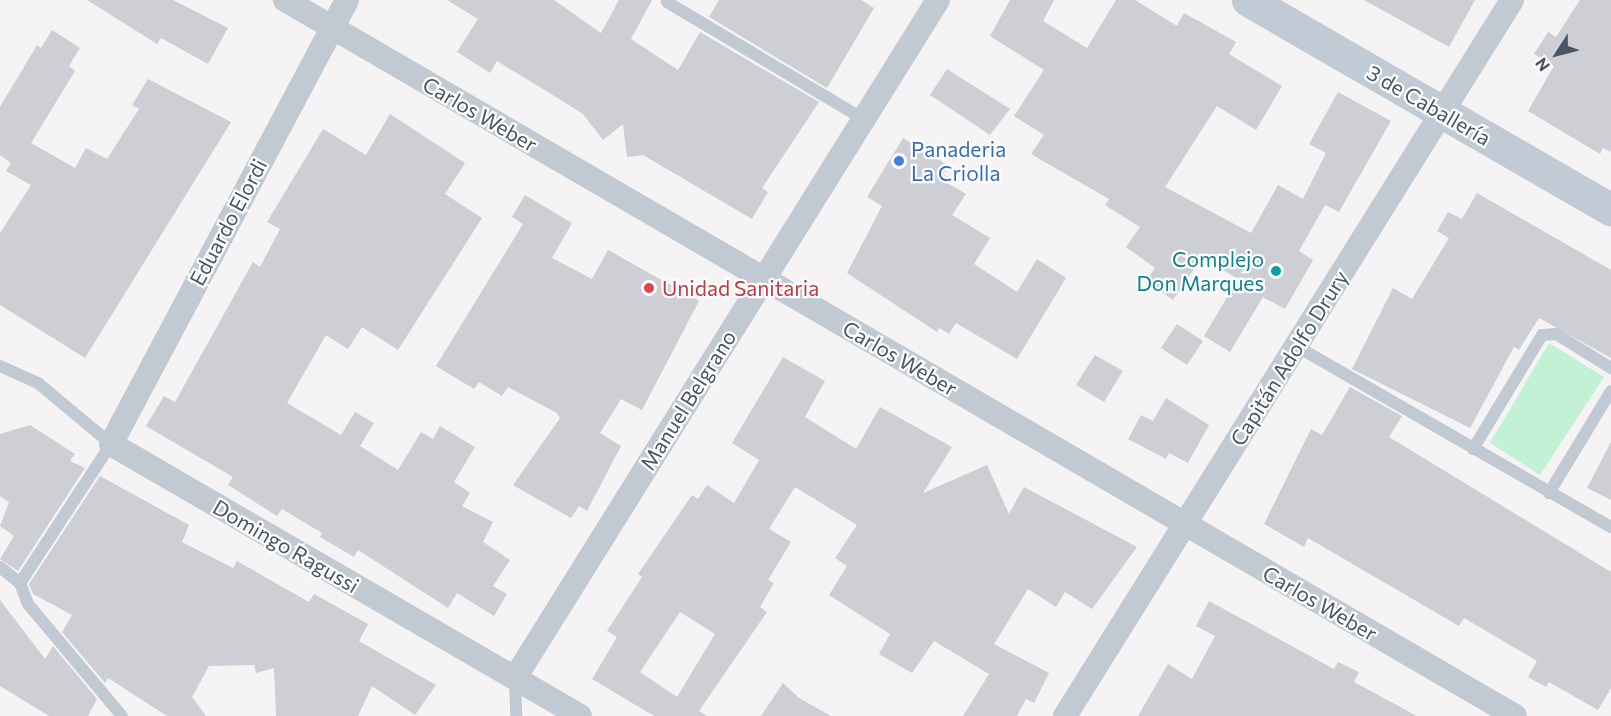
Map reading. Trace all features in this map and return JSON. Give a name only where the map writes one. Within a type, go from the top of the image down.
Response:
[{"type":"main road","name":"3 de Caballería","points":[[1248,0],[1611,210]]},
{"type":"street","name":"Carlos Weber","points":[[285,0],[1515,716]]},
{"type":"street","name":"Eduardo Elordi","points":[[111,444],[330,27],[347,0]]},
{"type":"street","name":"Manuel Belgrano","points":[[515,678],[938,0]]},
{"type":"street","name":"Capitán Adolfo Drury","points":[[1065,716],[1512,0]]},
{"type":"street","name":"Domingo Ragussi","points":[[111,444],[580,716]]},
{"type":"lane","points":[[667,2],[863,119]]},
{"type":"lane","points":[[1473,449],[1542,335],[1556,334],[1611,368]]},
{"type":"lane","points":[[1296,346],[1611,527]]},
{"type":"lane","name":"Domingo Ragussi","points":[[0,366],[38,383],[111,444]]},
{"type":"lane","points":[[1549,493],[1611,391]]},
{"type":"lane","points":[[20,584],[111,444]]},
{"type":"lane","points":[[0,567],[20,584],[28,604],[122,716]]},
{"type":"lane","points":[[515,678],[516,716]]},
{"type":"green space","points":[[1549,343],[1604,377],[1540,475],[1490,443]]},
{"type":"building","points":[[87,0],[173,0],[228,28],[208,64],[161,38],[157,44]]},
{"type":"building","points":[[447,0],[554,0],[601,33],[619,0],[652,0],[631,39],[678,70],[700,32],[819,102],[762,188],[768,192],[752,219],[643,155],[627,157],[623,124],[603,140],[583,114],[497,61],[490,73],[457,52],[478,19]]},
{"type":"building","points":[[719,0],[861,0],[874,8],[827,88],[709,17]]},
{"type":"building","points":[[1010,0],[1054,0],[1043,21],[1087,48],[1116,0],[1135,0],[1177,26],[1184,13],[1236,42],[1229,54],[1282,86],[1256,130],[1217,106],[1165,187],[1251,233],[1278,185],[1303,199],[1326,153],[1309,144],[1338,92],[1391,121],[1339,212],[1325,205],[1299,251],[1313,260],[1285,309],[1263,297],[1230,352],[1204,336],[1238,279],[1202,257],[1173,300],[1146,281],[1155,268],[1126,247],[1140,227],[1105,205],[1109,199],[1031,154],[1044,135],[1014,116],[1044,70],[990,36]]},
{"type":"building","points":[[1364,0],[1475,0],[1449,47]]},
{"type":"building","points":[[1580,0],[1611,0],[1611,152],[1603,148],[1600,154],[1528,111],[1554,66],[1534,54],[1548,32],[1556,37]]},
{"type":"building","points":[[52,30],[80,48],[69,66],[75,71],[31,143],[75,168],[86,148],[107,159],[139,109],[132,105],[148,79],[231,122],[85,358],[0,305],[0,233],[31,185],[6,171],[11,163],[0,155],[0,107],[37,45],[41,48]]},
{"type":"building","points":[[947,69],[1010,109],[990,135],[930,95]]},
{"type":"building","points":[[390,114],[465,163],[445,194],[482,218],[398,350],[362,327],[348,349],[326,335],[287,403],[341,435],[355,412],[374,423],[360,446],[398,470],[421,432],[433,439],[440,426],[475,447],[454,482],[470,493],[462,506],[493,522],[483,542],[510,560],[493,586],[507,594],[494,616],[457,593],[448,608],[358,550],[354,557],[320,537],[322,533],[282,509],[277,516],[228,485],[233,477],[146,426],[164,396],[175,402],[253,262],[260,267],[280,229],[267,222],[323,129],[366,155]]},
{"type":"building","points":[[903,138],[949,166],[943,174],[950,179],[947,183],[966,194],[952,215],[990,238],[974,264],[1017,292],[1037,259],[1066,278],[1017,359],[956,323],[949,334],[939,328],[937,332],[847,273],[882,206],[867,197]]},
{"type":"building","points":[[1477,193],[1611,270],[1611,358],[1539,318],[1519,350],[1514,347],[1470,428],[1352,369],[1393,288],[1412,299],[1449,238],[1437,231],[1448,212],[1462,219]]},
{"type":"building","points":[[525,195],[572,223],[552,258],[592,279],[608,250],[699,301],[642,410],[621,399],[600,433],[621,446],[587,511],[579,506],[571,518],[513,485],[560,418],[557,413],[508,387],[502,396],[479,382],[474,389],[436,366],[523,224],[512,217]]},
{"type":"building","points":[[1177,324],[1203,341],[1187,365],[1161,348]]},
{"type":"building","points":[[1095,355],[1123,371],[1104,402],[1076,385]]},
{"type":"building","points":[[783,357],[825,381],[805,417],[856,449],[880,407],[952,447],[923,493],[987,465],[1009,514],[1024,487],[1137,547],[1092,609],[1065,592],[1056,607],[1028,589],[994,644],[1049,673],[1034,703],[1026,699],[1017,716],[963,716],[989,674],[934,641],[912,673],[879,654],[890,634],[829,595],[847,566],[835,558],[857,525],[795,487],[769,529],[791,542],[768,580],[774,583],[760,607],[767,612],[699,711],[707,716],[654,716],[592,679],[617,637],[607,631],[642,577],[638,574],[692,495],[698,499],[707,485],[734,503],[759,460],[732,443]],"holes":[[[680,612],[715,634],[677,697],[640,672]]]},
{"type":"building","points":[[1350,387],[1402,416],[1389,437],[1611,572],[1611,688],[1598,710],[1549,682],[1546,687],[1528,677],[1537,661],[1464,618],[1459,626],[1308,538],[1304,547],[1264,524],[1311,429],[1322,435]]},
{"type":"building","points":[[1166,398],[1209,425],[1188,463],[1169,453],[1166,459],[1128,439],[1141,415],[1153,421]]},
{"type":"building","points":[[30,425],[75,454],[70,461],[85,468],[18,571],[0,559],[14,536],[0,526],[9,502],[0,496],[0,434]]},
{"type":"building","points":[[1611,442],[1611,500],[1587,488]]},
{"type":"building","points":[[100,476],[189,525],[182,542],[233,568],[237,561],[309,602],[314,594],[368,624],[359,641],[436,685],[415,715],[372,686],[358,716],[276,716],[274,668],[256,673],[254,665],[209,666],[192,697],[206,716],[167,716],[108,678],[105,683],[62,632],[72,615],[33,594],[29,584]]},
{"type":"building","points":[[0,600],[45,659],[53,646],[97,699],[88,716],[49,716],[0,686]]},
{"type":"building","points":[[1209,601],[1334,669],[1338,662],[1359,672],[1354,682],[1417,716],[1138,716],[1168,664],[1192,679],[1215,636],[1196,626]]},
{"type":"building","points":[[783,683],[799,698],[831,716],[761,716]]},
{"type":"place","name":"Panaderia La Criolla","points":[[899,161]]},
{"type":"place","name":"Complejo Don Marques","points":[[1276,271]]},
{"type":"place","name":"Unidad Sanitaria","points":[[649,288]]}]
